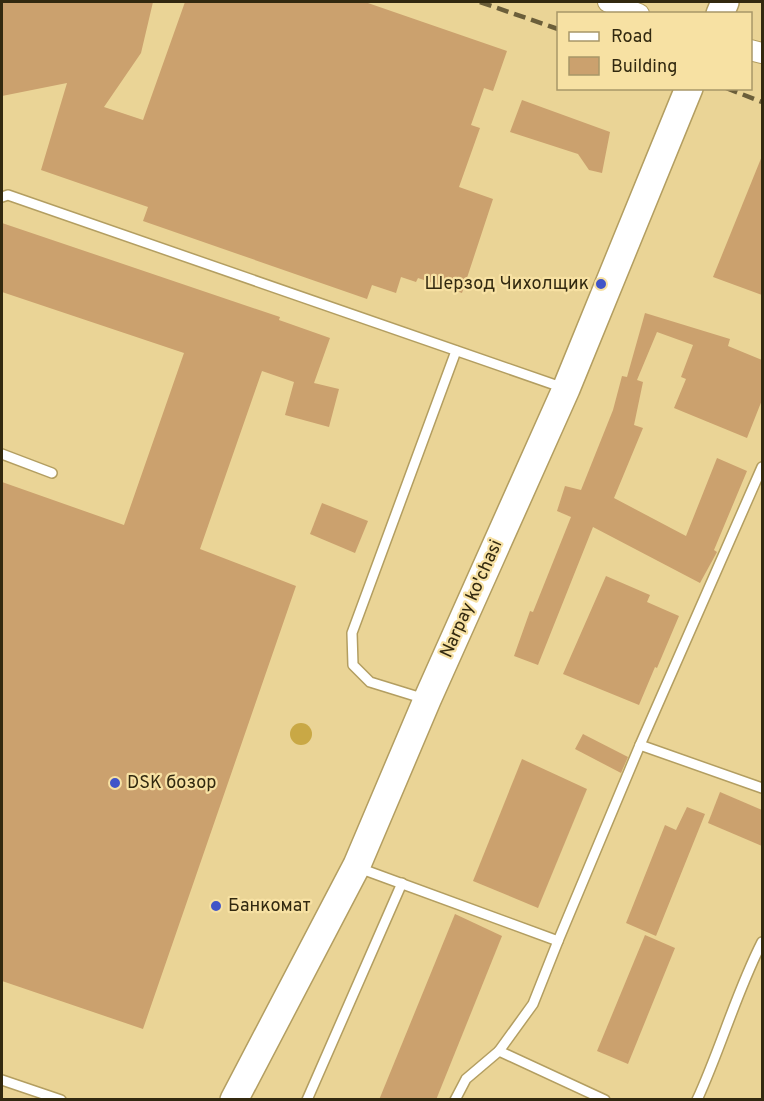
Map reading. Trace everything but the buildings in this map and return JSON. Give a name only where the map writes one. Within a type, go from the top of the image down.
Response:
[{"type":"main road","name":"Narpay ko'chasi","points":[[234,1100],[356,867],[427,700],[566,389],[688,90]]},
{"type":"street","points":[[608,2],[634,12]]},
{"type":"lane","points":[[2,197],[8,195],[566,389]]},
{"type":"lane","points":[[427,700],[370,682],[353,665],[352,633],[456,351]]},
{"type":"lane","points":[[2,454],[52,473]]},
{"type":"lane","points":[[455,1100],[466,1079],[499,1051],[533,1004],[640,745],[762,467]]},
{"type":"lane","points":[[640,745],[762,788]]},
{"type":"lane","points":[[356,867],[558,941]]},
{"type":"lane","points":[[307,1100],[402,883]]},
{"type":"lane","points":[[697,1100],[748,970],[762,942]]},
{"type":"lane","points":[[499,1051],[605,1100]]},
{"type":"lane","points":[[2,1080],[61,1100]]},
{"type":"shaded area","points":[[297,723],[305,723],[312,730],[312,738],[305,745],[297,745],[290,738],[290,730]]},
{"type":"railway","points":[[480,2],[557,29]]},
{"type":"railway","points":[[731,90],[762,102]]},
{"type":"place","name":"Шерзод Чихолщик","points":[[601,284]]},
{"type":"place","name":"DSK бозор","points":[[115,783]]},
{"type":"place","name":"Банкомат","points":[[216,906]]}]
